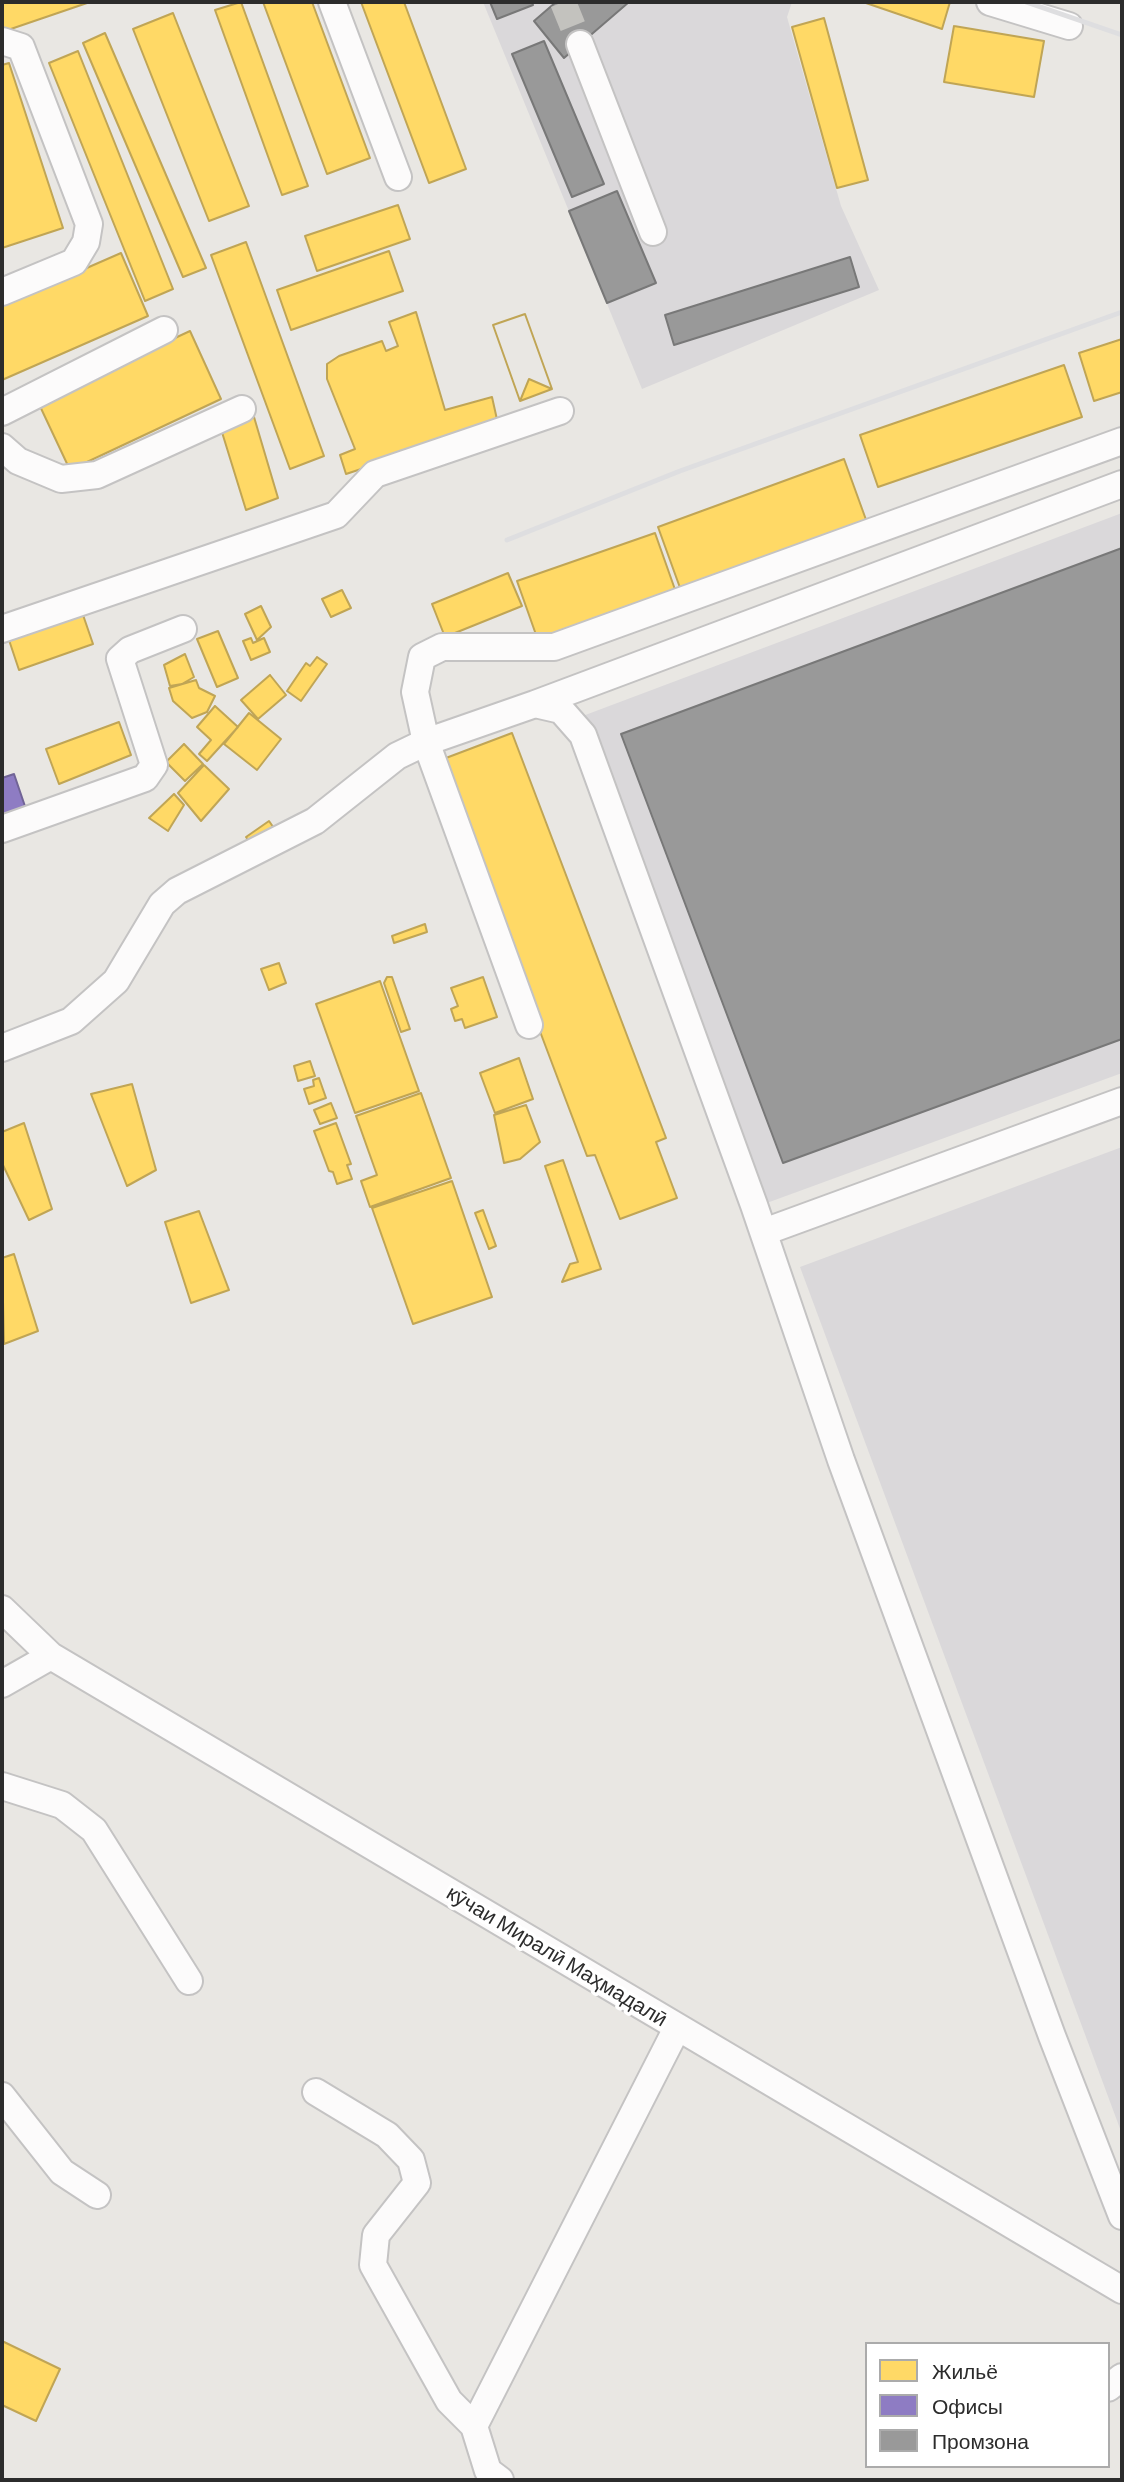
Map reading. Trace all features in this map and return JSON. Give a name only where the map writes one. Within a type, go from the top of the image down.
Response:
[{"type":"street","points":[[332,2],[398,177]]},
{"type":"street","points":[[990,2],[1069,26]]},
{"type":"street","points":[[2,41],[21,47],[89,224],[86,242],[74,262],[2,292]]},
{"type":"street","points":[[580,44],[653,232]]},
{"type":"street","points":[[2,412],[164,330]]},
{"type":"street","points":[[2,447],[18,461],[61,479],[97,475],[242,409]]},
{"type":"street","points":[[2,629],[336,515],[375,474],[560,411]]},
{"type":"street","points":[[529,1025],[426,742],[415,692],[422,657],[433,650],[554,647],[1122,441]]},
{"type":"street","points":[[2,1048],[71,1021],[116,981],[162,904],[177,891],[315,821],[397,756],[426,742],[536,704],[1122,484]]},
{"type":"street","points":[[2,829],[145,778],[154,765],[120,659],[130,650],[183,629]]},
{"type":"street","points":[[536,704],[561,710],[583,734],[764,1232],[854,1497],[1052,2036],[1122,2216]]},
{"type":"street","points":[[764,1232],[1122,1101]]},
{"type":"street","name":"кӯчаи Миралӣ Маҳмадалӣ","points":[[2,1609],[51,1656],[1122,2291]]},
{"type":"street","points":[[2,1684],[51,1656]]},
{"type":"street","points":[[2,1787],[62,1805],[94,1830],[189,1981]]},
{"type":"street","points":[[474,2426],[677,2028]]},
{"type":"street","points":[[316,2092],[387,2135],[411,2160],[417,2183],[376,2235],[373,2264],[449,2401],[474,2426],[488,2471],[500,2480]]},
{"type":"street","points":[[2,2096],[62,2172],[97,2195]]},
{"type":"shaded area","points":[[483,2],[792,2],[787,17],[841,206],[879,290],[642,389]]},
{"type":"shaded area","points":[[1122,513],[1122,1073],[764,1204],[580,717]]},
{"type":"shaded area","points":[[1122,1147],[1122,2134],[800,1267]]},
{"type":"building: Жильё","points":[[2,2],[90,2],[2,32]]},
{"type":"building: Жильё","points":[[241,2],[308,186],[282,195],[215,10]]},
{"type":"building: Жильё","points":[[263,2],[312,2],[370,158],[327,174]]},
{"type":"building: Жильё","points":[[361,2],[404,2],[466,169],[429,183]]},
{"type":"building: Жильё","points":[[863,2],[950,2],[942,29]]},
{"type":"building: Жильё","points":[[173,13],[249,206],[209,221],[133,29]]},
{"type":"building: Жильё","points":[[824,18],[868,180],[837,188],[792,27]]},
{"type":"building: Жильё","points":[[954,26],[1044,41],[1034,97],[944,82]]},
{"type":"building: Жильё","points":[[105,33],[206,268],[183,277],[83,43]]},
{"type":"building: Жильё","points":[[78,51],[173,289],[145,301],[49,63]]},
{"type":"building: Жильё","points":[[9,63],[63,228],[2,248],[2,65]]},
{"type":"building: Жильё","points":[[398,205],[410,239],[317,271],[305,236]]},
{"type":"building: Жильё","points":[[246,242],[324,456],[290,469],[211,255]]},
{"type":"building: Жильё","points":[[389,251],[403,291],[291,330],[277,290]]},
{"type":"building: Жильё","points":[[121,253],[148,316],[2,380],[2,305]]},
{"type":"building: Жильё","points":[[416,312],[445,410],[492,397],[498,424],[346,474],[340,455],[355,449],[327,379],[327,364],[339,356],[382,341],[386,351],[398,346],[389,322]]},
{"type":"building: Жильё","points":[[525,314],[552,389],[520,401],[493,325]]},
{"type":"building: Жильё","points":[[525,314],[552,389],[529,379],[520,401],[493,325]]},
{"type":"building: Жильё","points":[[190,331],[221,399],[70,470],[38,402]]},
{"type":"building: Жильё","points":[[1122,339],[1122,392],[1094,401],[1079,353]]},
{"type":"building: Жильё","points":[[1064,365],[1082,417],[878,487],[860,435]]},
{"type":"building: Жильё","points":[[254,417],[278,498],[246,510],[221,429]]},
{"type":"building: Жильё","points":[[844,459],[869,528],[683,596],[658,527]]},
{"type":"building: Жильё","points":[[655,533],[678,598],[540,646],[517,581]]},
{"type":"building: Жильё","points":[[508,573],[522,606],[445,637],[432,604]]},
{"type":"building: Жильё","points":[[342,590],[351,608],[331,617],[322,599]]},
{"type":"building: Жильё","points":[[261,606],[271,627],[257,640],[245,614]]},
{"type":"building: Жильё","points":[[82,612],[93,644],[19,670],[8,637]]},
{"type":"building: Жильё","points":[[218,631],[238,678],[217,687],[197,639]]},
{"type":"building: Жильё","points":[[251,638],[253,643],[264,638],[270,652],[251,660],[243,641]]},
{"type":"building: Жильё","points":[[185,654],[194,677],[182,684],[170,686],[164,665]]},
{"type":"building: Жильё","points":[[317,657],[327,664],[301,701],[287,691],[306,663],[310,666]]},
{"type":"building: Жильё","points":[[270,675],[286,695],[258,719],[241,700]]},
{"type":"building: Жильё","points":[[196,680],[199,688],[215,696],[207,712],[192,718],[173,701],[169,688]]},
{"type":"building: Жильё","points":[[215,706],[238,727],[207,761],[199,754],[211,740],[197,727]]},
{"type":"building: Жильё","points":[[249,713],[281,739],[257,770],[224,744]]},
{"type":"building: Жильё","points":[[119,722],[131,755],[59,784],[46,749]]},
{"type":"building: Жильё","points":[[512,733],[666,1138],[656,1142],[677,1198],[620,1219],[595,1155],[587,1156],[438,761]]},
{"type":"building: Жильё","points":[[184,744],[203,764],[185,781],[166,762]]},
{"type":"building: Жильё","points":[[204,765],[229,789],[201,821],[178,793]]},
{"type":"building: Жильё","points":[[174,794],[184,805],[168,831],[149,818]]},
{"type":"building: Жильё","points":[[269,821],[278,834],[255,850],[246,837]]},
{"type":"building: Жильё","points":[[425,924],[427,932],[394,943],[392,936]]},
{"type":"building: Жильё","points":[[279,963],[286,983],[269,990],[261,969]]},
{"type":"building: Жильё","points":[[387,977],[392,977],[410,1029],[401,1032],[384,983]]},
{"type":"building: Жильё","points":[[483,977],[497,1017],[465,1028],[462,1019],[455,1021],[451,1009],[458,1006],[451,988]]},
{"type":"building: Жильё","points":[[380,981],[419,1091],[355,1113],[316,1004]]},
{"type":"building: Жильё","points":[[519,1058],[533,1099],[495,1113],[480,1073]]},
{"type":"building: Жильё","points":[[310,1061],[315,1076],[298,1081],[294,1066]]},
{"type":"building: Жильё","points":[[319,1078],[326,1098],[309,1104],[304,1089],[314,1086],[313,1080]]},
{"type":"building: Жильё","points":[[132,1084],[156,1170],[127,1186],[91,1094]]},
{"type":"building: Жильё","points":[[421,1093],[451,1178],[370,1207],[361,1181],[377,1175],[356,1116]]},
{"type":"building: Жильё","points":[[331,1103],[337,1118],[320,1124],[314,1110]]},
{"type":"building: Жильё","points":[[526,1105],[540,1142],[520,1159],[504,1163],[494,1115]]},
{"type":"building: Жильё","points":[[24,1123],[52,1209],[29,1220],[2,1163],[2,1132]]},
{"type":"building: Жильё","points":[[336,1123],[351,1164],[347,1165],[352,1179],[337,1184],[333,1172],[329,1171],[314,1131]]},
{"type":"building: Жильё","points":[[563,1160],[601,1269],[562,1282],[570,1264],[578,1262],[545,1166]]},
{"type":"building: Жильё","points":[[452,1181],[492,1297],[413,1324],[372,1208]]},
{"type":"building: Жильё","points":[[483,1210],[496,1246],[489,1249],[475,1213]]},
{"type":"building: Жильё","points":[[199,1211],[229,1290],[191,1303],[165,1222]]},
{"type":"building: Жильё","points":[[14,1254],[38,1331],[4,1344],[2,1258]]},
{"type":"building: Жильё","points":[[2,2341],[60,2369],[36,2421],[2,2405]]},
{"type":"building: Офисы","points":[[14,774],[29,818],[2,827],[2,778]]},
{"type":"building: Промзона","points":[[490,2],[532,2],[533,5],[497,19]]},
{"type":"building: Промзона","points":[[556,2],[629,2],[564,58],[534,21]]},
{"type":"building: Промзона","points":[[544,41],[604,184],[572,197],[512,54]]},
{"type":"building: Промзона","points":[[617,191],[656,283],[607,303],[569,211]]},
{"type":"building: Промзона","points":[[850,257],[859,287],[674,345],[665,315]]},
{"type":"building: Промзона","points":[[1122,548],[1122,1039],[783,1163],[621,734]]},
{"type":"tunnel","points":[[563,2],[580,44]]},
{"type":"railway","points":[[1026,2],[1122,35]]},
{"type":"railway","points":[[507,540],[680,471],[1122,312]]}]
